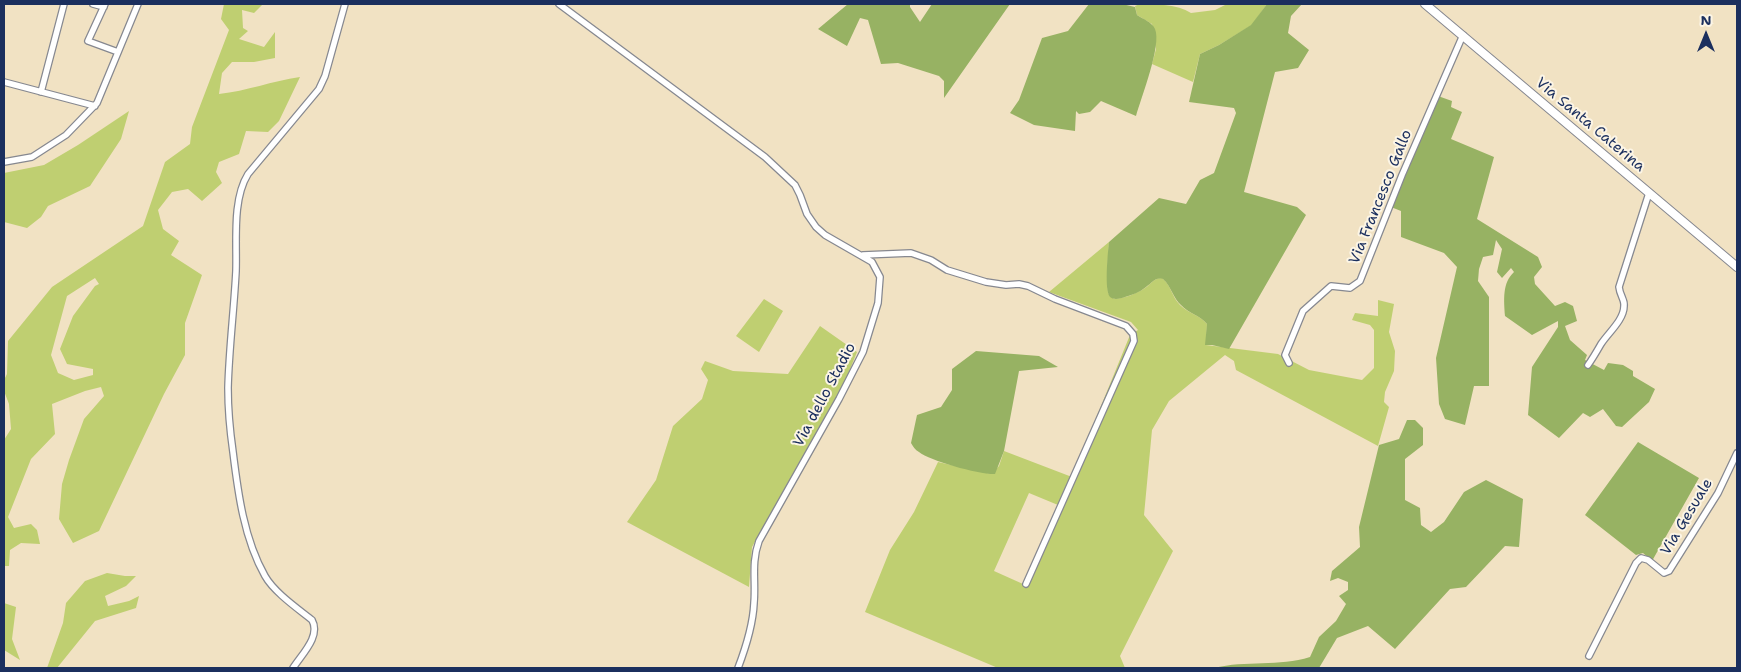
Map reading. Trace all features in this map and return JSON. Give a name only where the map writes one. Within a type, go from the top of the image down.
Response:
[{"type":"street","points":[[40,92],[64,4]]},
{"type":"street","points":[[93,4],[104,5],[88,41],[118,52]]},
{"type":"street","points":[[4,162],[32,157],[66,135],[97,103],[138,4]]},
{"type":"street","points":[[293,668],[315,633],[315,626],[312,620],[265,577],[245,525],[239,499],[232,446],[228,386],[238,206],[242,184],[248,174],[319,89],[325,76],[345,4]]},
{"type":"street","name":"Via dello Stadio","points":[[559,4],[765,157],[795,185],[807,214],[816,227],[825,235],[872,262],[880,277],[878,303],[864,351],[839,400],[758,541],[754,554],[752,629],[738,668]]},
{"type":"street","name":"Via Santa Caterina","points":[[1425,4],[1737,267]]},
{"type":"street","name":"Via Francesco Gallo","points":[[1289,363],[1285,355],[1303,312],[1331,286],[1350,288],[1360,281],[1402,175],[1463,35]]},
{"type":"street","points":[[4,82],[94,106]]},
{"type":"street","points":[[1588,365],[1625,308],[1619,287],[1649,193]]},
{"type":"street","points":[[862,255],[912,253],[930,260],[947,270],[986,282],[1028,286],[1055,299],[1114,320],[1126,326],[1133,334],[1134,341],[1026,584]]},
{"type":"street","name":"Via Gesuale","points":[[1589,656],[1636,563],[1641,558],[1648,560],[1664,573],[1669,571],[1718,493],[1737,454]]},
{"type":"green space","points":[[224,4],[263,4],[254,13],[242,10],[243,28],[248,31],[239,39],[264,47],[275,32],[275,58],[254,62],[232,62],[222,73],[219,94],[300,77],[279,121],[268,132],[246,131],[239,154],[219,162],[216,172],[222,183],[202,201],[188,189],[172,192],[158,210],[163,229],[179,241],[171,255],[202,275],[185,323],[185,355],[164,394],[99,531],[73,543],[59,519],[62,484],[69,460],[84,419],[104,396],[101,387],[52,404],[55,434],[31,459],[8,517],[14,528],[31,524],[37,530],[40,544],[21,543],[10,550],[9,566],[4,566],[4,440],[11,429],[9,404],[4,391],[4,380],[7,374],[8,341],[52,287],[143,226],[165,162],[190,144],[192,127],[229,30],[221,19]],"holes":[[[95,278],[99,284],[95,286],[73,316],[60,349],[67,364],[93,369],[93,375],[74,380],[58,373],[51,355],[67,296]]]},
{"type":"green space","points":[[848,4],[910,4],[920,22],[932,4],[1010,4],[944,98],[944,81],[939,76],[898,63],[881,64],[868,20],[860,18],[847,46],[818,29]]},
{"type":"green space","points":[[1089,4],[1122,4],[1135,7],[1137,15],[1150,23],[1155,29],[1156,47],[1136,116],[1101,101],[1090,112],[1079,114],[1076,111],[1075,131],[1034,125],[1010,113],[1019,100],[1042,38],[1068,31]]},
{"type":"green space","points":[[1140,4],[1173,6],[1191,13],[1215,10],[1227,4],[1267,4],[1252,25],[1200,54],[1193,82],[1152,64],[1156,49],[1152,24],[1137,15],[1135,6]]},
{"type":"green space","points":[[1267,4],[1302,4],[1291,16],[1288,33],[1309,50],[1298,68],[1275,72],[1244,192],[1297,207],[1306,215],[1229,349],[1205,345],[1207,324],[1181,305],[1163,279],[1156,280],[1130,295],[1117,299],[1110,297],[1107,287],[1109,242],[1159,198],[1186,204],[1200,180],[1214,173],[1236,113],[1234,108],[1189,102],[1200,54],[1219,45],[1251,25]]},
{"type":"green space","points":[[1438,96],[1452,101],[1451,107],[1462,112],[1451,139],[1494,157],[1477,219],[1538,257],[1542,267],[1534,277],[1535,284],[1555,306],[1565,302],[1573,306],[1577,321],[1565,326],[1570,340],[1587,355],[1585,360],[1604,370],[1608,363],[1623,365],[1633,371],[1633,376],[1655,389],[1649,402],[1622,427],[1616,426],[1603,409],[1590,417],[1583,413],[1559,438],[1528,415],[1532,367],[1558,327],[1558,321],[1532,335],[1505,316],[1504,298],[1507,281],[1514,272],[1511,268],[1502,278],[1497,272],[1502,249],[1496,240],[1493,255],[1483,257],[1478,281],[1489,297],[1489,386],[1474,386],[1465,425],[1445,419],[1439,404],[1436,358],[1457,267],[1444,253],[1401,237],[1401,211],[1391,207]]},
{"type":"green space","points":[[129,111],[121,139],[90,186],[48,206],[41,217],[27,228],[4,222],[4,173],[44,165]]},
{"type":"green space","points":[[1109,242],[1108,293],[1114,299],[1134,294],[1155,280],[1162,278],[1180,305],[1207,324],[1206,345],[1278,354],[1309,370],[1362,380],[1374,368],[1374,330],[1370,325],[1352,320],[1355,313],[1378,316],[1378,300],[1394,304],[1389,332],[1395,351],[1394,371],[1385,392],[1384,402],[1389,407],[1378,446],[1236,370],[1234,361],[1225,355],[1169,401],[1152,430],[1144,515],[1173,551],[1120,656],[1125,668],[998,668],[865,612],[890,550],[914,512],[938,462],[991,474],[999,466],[1004,451],[1072,477],[1130,335],[1138,330],[1131,322],[1049,292]],"holes":[[[1029,493],[1058,505],[1023,584],[994,571]]]},
{"type":"green space","points":[[764,299],[783,311],[759,352],[736,336]]},
{"type":"green space","points":[[820,326],[857,352],[844,384],[752,547],[749,587],[627,522],[656,480],[673,426],[702,399],[708,380],[701,369],[705,361],[733,371],[788,374]]},
{"type":"green space","points":[[976,351],[1039,356],[1058,367],[1019,371],[1004,451],[995,474],[968,470],[925,456],[914,448],[911,443],[917,415],[941,407],[952,390],[952,369]]},
{"type":"green space","points":[[1407,420],[1415,420],[1423,428],[1423,445],[1405,459],[1405,500],[1420,508],[1421,525],[1431,532],[1444,522],[1464,492],[1486,480],[1523,499],[1519,547],[1505,546],[1466,587],[1450,589],[1395,649],[1368,626],[1337,638],[1319,668],[1214,668],[1238,664],[1286,662],[1310,657],[1319,637],[1336,621],[1346,604],[1339,596],[1348,590],[1348,582],[1338,578],[1330,581],[1332,571],[1360,547],[1359,527],[1379,445],[1399,439]]},
{"type":"green space","points":[[1638,442],[1699,478],[1652,561],[1643,553],[1636,555],[1585,515]]},
{"type":"green space","points":[[107,573],[136,576],[126,586],[105,596],[108,606],[129,601],[139,596],[136,608],[95,621],[57,668],[47,668],[63,623],[66,603],[85,581]]},
{"type":"green space","points":[[4,603],[16,607],[12,639],[20,660],[4,650]]}]
